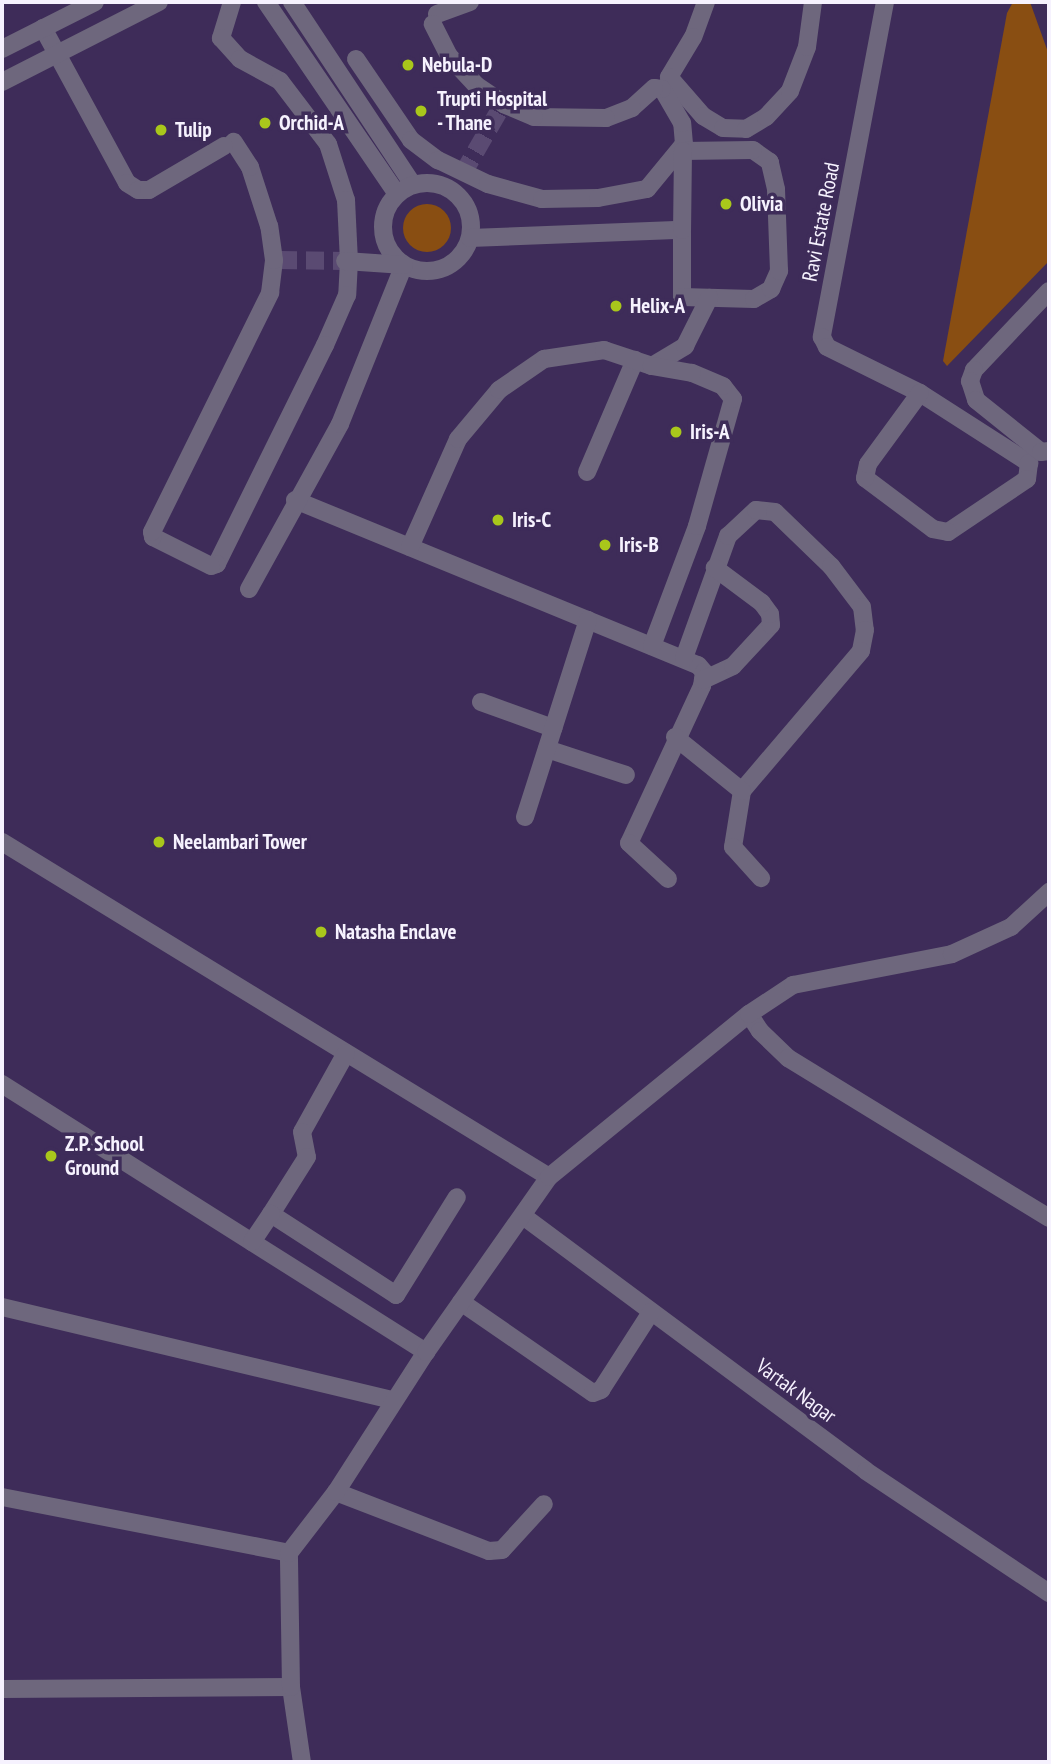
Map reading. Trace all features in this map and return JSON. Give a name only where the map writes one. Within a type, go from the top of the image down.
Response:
[{"type":"street","points":[[2,49],[94,2]]},
{"type":"street","points":[[2,82],[159,2]]},
{"type":"street","points":[[43,28],[54,56],[127,183],[138,190],[149,190],[229,144],[250,167],[270,226],[276,260],[270,293],[152,532],[153,537],[211,566],[217,564],[325,345],[346,295],[346,200],[328,144],[280,81],[240,59],[221,38],[232,2]]},
{"type":"street","points":[[266,2],[397,194]]},
{"type":"street","points":[[292,2],[413,185]]},
{"type":"street","points":[[356,59],[411,140],[438,160],[488,184],[542,199],[598,198],[647,189],[684,144],[682,123],[662,89],[654,88],[632,108],[606,118],[534,117],[501,107],[449,56],[435,19],[470,2]]},
{"type":"street","points":[[706,2],[694,37],[669,77],[703,116],[723,128],[746,129],[766,117],[790,91],[807,47],[813,2]]},
{"type":"street","name":"Ravi Estate Road","points":[[885,2],[822,337],[827,347],[920,393],[1029,463],[1027,479],[948,532],[933,529],[865,478],[868,464],[920,393]]},
{"type":"street","points":[[752,150],[770,162],[776,189],[779,271],[771,289],[754,299],[682,297],[682,230],[683,151],[752,150]]},
{"type":"street","points":[[452,191],[462,174]]},
{"type":"street","points":[[427,183],[452,191],[468,212],[470,238],[465,251],[444,269],[417,271],[393,256],[382,232],[388,205],[397,194],[413,185],[427,183]]},
{"type":"street","points":[[470,238],[682,230]]},
{"type":"street","points":[[347,261],[404,265]]},
{"type":"street","points":[[248,589],[295,500],[340,424],[404,265]]},
{"type":"street","points":[[1049,291],[974,370],[970,381],[976,400],[1041,452],[1049,451]]},
{"type":"street","points":[[652,366],[685,346],[709,298]]},
{"type":"street","points":[[410,547],[458,439],[499,390],[544,359],[604,350],[652,366],[692,373],[723,386],[733,399],[696,526],[652,646]]},
{"type":"street","points":[[587,472],[635,360]]},
{"type":"street","points":[[295,500],[684,658],[698,665],[703,680]]},
{"type":"street","points":[[684,658],[728,536],[756,510],[775,512],[839,576],[862,607],[866,630],[861,651],[743,791],[733,847],[761,878]]},
{"type":"street","points":[[668,879],[629,842],[703,680],[733,666],[771,625],[770,614],[762,603],[715,568]]},
{"type":"street","points":[[525,817],[588,620]]},
{"type":"street","points":[[481,702],[553,728]]},
{"type":"street","points":[[675,737],[743,791]]},
{"type":"street","points":[[547,749],[626,775]]},
{"type":"street","points":[[2,842],[549,1177]]},
{"type":"street","points":[[302,1762],[290,1687],[289,1553],[336,1492],[393,1400],[549,1177],[749,1014],[793,985],[951,954],[1011,927],[1049,891]]},
{"type":"street","points":[[749,1014],[760,1031],[789,1058],[1049,1218]]},
{"type":"street","points":[[252,1242],[307,1157],[302,1132],[346,1053]]},
{"type":"street","points":[[2,1084],[426,1352]]},
{"type":"street","points":[[379,1322],[457,1197]]},
{"type":"street","points":[[271,1214],[396,1296]]},
{"type":"street","name":"Vartak Nagar","points":[[523,1216],[866,1471],[1049,1593]]},
{"type":"street","points":[[461,1303],[593,1393],[601,1390],[651,1312]]},
{"type":"street","points":[[2,1307],[393,1400]]},
{"type":"street","points":[[336,1492],[489,1551],[502,1550],[544,1504]]},
{"type":"street","points":[[2,1497],[289,1553]]},
{"type":"street","points":[[2,1689],[290,1687]]},
{"type":"shaded area","points":[[1013,2],[1030,2],[1049,55],[1049,261],[947,366],[943,361],[1007,13]]},
{"type":"shaded area","points":[[427,204],[444,211],[451,228],[444,245],[427,252],[410,245],[403,228],[410,211]]},
{"type":"tunnel","points":[[462,175],[499,111]]},
{"type":"tunnel","points":[[279,260],[345,261]]},
{"type":"place","name":"Nebula-D","points":[[408,65]]},
{"type":"place","name":"Trupti Hospital - Thane","points":[[421,111]]},
{"type":"place","name":"Orchid-A","points":[[265,123]]},
{"type":"place","name":"Tulip","points":[[161,130]]},
{"type":"place","name":"Olivia","points":[[726,204]]},
{"type":"place","name":"Helix-A","points":[[616,306]]},
{"type":"place","name":"Iris-A","points":[[676,432]]},
{"type":"place","name":"Iris-C","points":[[498,520]]},
{"type":"place","name":"Iris-B","points":[[605,545]]},
{"type":"place","name":"Neelambari Tower","points":[[159,842]]},
{"type":"place","name":"Natasha Enclave","points":[[321,932]]},
{"type":"place","name":"Z.P. School Ground","points":[[51,1156]]}]
